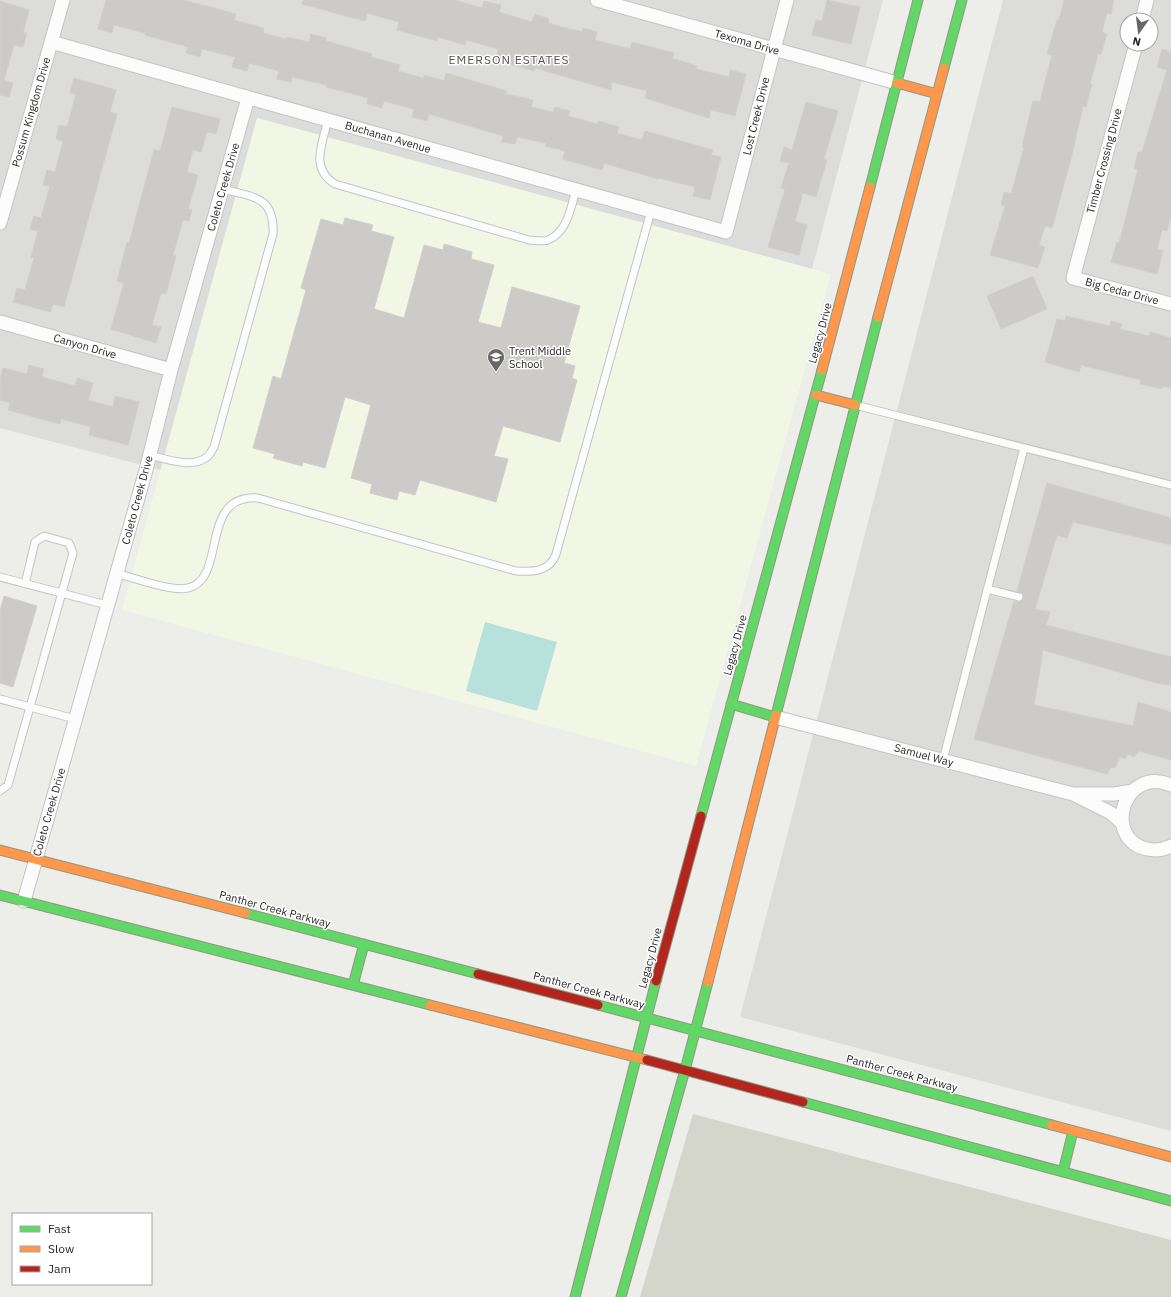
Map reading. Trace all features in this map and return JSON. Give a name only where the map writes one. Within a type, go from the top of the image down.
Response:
[{"type":"main road","name":"Legacy Drive","points":[[575,1297],[646,1017],[816,394],[918,0]]},
{"type":"main road","points":[[621,1297],[685,1070],[855,405],[962,0]]},
{"type":"main road","points":[[897,83],[937,94]]},
{"type":"main road","points":[[816,394],[855,405]]},
{"type":"main road","points":[[731,704],[775,717]]},
{"type":"main road","name":"Panther Creek Parkway","points":[[0,850],[646,1017],[1171,1157]]},
{"type":"main road","points":[[0,895],[636,1057],[1171,1201]]},
{"type":"main road","points":[[353,985],[364,944]]},
{"type":"main road","points":[[1063,1172],[1073,1131]]},
{"type":"street","name":"Possum Kingdom Drive","points":[[0,223],[63,0]]},
{"type":"street","name":"Texoma Drive","points":[[597,0],[773,50],[897,83]]},
{"type":"street","name":"Lost Creek Drive","points":[[726,232],[786,0]]},
{"type":"street","points":[[1144,12],[1147,0]]},
{"type":"street","name":"Buchanan Avenue","points":[[51,42],[726,232]]},
{"type":"street","name":"Timber Crossing Drive","points":[[1073,278],[1134,52]]},
{"type":"street","name":"Coleto Creek Drive","points":[[24,901],[248,98]]},
{"type":"street","name":"Big Cedar Drive","points":[[1073,278],[1171,304]]},
{"type":"street","name":"Canyon Drive","points":[[0,322],[171,370]]},
{"type":"street","name":"Samuel Way","points":[[775,717],[1073,794],[1111,813],[1122,823]]},
{"type":"street","name":"Samuel Way","points":[[1073,794],[1114,794],[1133,791],[1142,784],[1153,782],[1164,782],[1171,785]]},
{"type":"street","points":[[1133,791],[1125,800],[1122,811],[1122,823],[1130,838],[1143,848],[1154,850],[1171,846]]},
{"type":"lane","points":[[328,120],[319,158],[321,169],[327,179],[335,184],[529,240],[547,241],[558,234],[567,219],[576,190]]},
{"type":"lane","points":[[149,455],[186,463],[200,461],[208,457],[214,447],[273,234],[272,214],[267,205],[256,198],[222,189]]},
{"type":"lane","points":[[116,574],[178,589],[190,588],[198,584],[207,570],[220,522],[225,511],[234,502],[246,497],[258,498],[516,571],[540,571],[548,566],[554,560],[556,554],[651,211]]},
{"type":"lane","points":[[855,405],[1171,485]]},
{"type":"lane","points":[[943,760],[1024,448]]},
{"type":"lane","points":[[0,791],[8,785],[30,707],[72,553],[69,543],[44,536],[35,542],[25,584]]},
{"type":"lane","points":[[0,577],[107,605]]},
{"type":"lane","points":[[987,589],[1019,597]]},
{"type":"lane","points":[[0,699],[75,719]]},
{"type":"shaded area","points":[[0,0],[883,0],[812,269],[257,118],[161,470],[0,428]]},
{"type":"shaded area","points":[[1003,0],[1171,0],[1171,1131],[740,1017]]},
{"type":"shaded area","name":"Trent Middle School","points":[[257,118],[831,274],[696,766],[122,610]]},
{"type":"shaded area","points":[[485,622],[557,642],[537,711],[466,691]]},
{"type":"shaded area","points":[[693,1114],[1171,1240],[1171,1297],[640,1297]]},
{"type":"building","points":[[106,0],[184,0],[236,14],[234,20],[264,28],[263,33],[286,39],[287,37],[309,42],[311,34],[326,38],[326,41],[372,54],[371,57],[400,65],[398,71],[423,78],[424,75],[444,81],[446,73],[507,91],[506,94],[533,100],[531,107],[553,112],[555,107],[570,111],[568,116],[597,124],[598,121],[619,127],[617,133],[642,140],[645,131],[713,150],[711,155],[721,157],[710,200],[693,196],[695,187],[658,179],[604,163],[602,170],[563,159],[565,151],[545,146],[546,143],[517,137],[515,144],[502,142],[503,136],[429,114],[427,121],[412,117],[414,109],[384,101],[382,108],[367,104],[368,98],[326,87],[326,85],[292,77],[291,82],[277,79],[279,71],[249,63],[247,71],[232,67],[235,57],[202,49],[200,57],[186,53],[188,47],[114,25],[112,33],[98,29]]},
{"type":"building","points":[[303,0],[455,0],[482,8],[484,1],[501,5],[499,12],[532,22],[535,14],[549,19],[548,23],[582,32],[583,28],[597,32],[595,40],[630,49],[632,42],[674,53],[672,58],[697,66],[696,69],[729,77],[730,70],[746,74],[735,116],[711,110],[709,118],[645,98],[647,91],[612,82],[611,90],[535,68],[534,71],[495,60],[498,49],[466,40],[465,45],[438,37],[437,41],[397,30],[399,22],[367,13],[365,21],[302,4]]},
{"type":"building","points":[[827,0],[860,7],[851,44],[812,35],[816,20],[822,21]]},
{"type":"building","points":[[1064,0],[1114,0],[1111,14],[1107,13],[1102,32],[1107,34],[1101,54],[1098,54],[1086,107],[1083,106],[1072,155],[1052,228],[1045,226],[1039,245],[1045,247],[1038,268],[990,255],[1005,206],[1001,205],[1004,192],[1011,194],[1024,148],[1022,147],[1033,101],[1040,102],[1052,55],[1047,54],[1057,20],[1059,20]]},
{"type":"building","points":[[0,1],[29,10],[23,32],[27,33],[23,47],[14,45],[4,80],[13,83],[9,97],[0,95]]},
{"type":"building","points":[[1162,49],[1171,52],[1171,218],[1167,231],[1162,230],[1157,249],[1163,251],[1157,274],[1111,262],[1117,242],[1119,243],[1138,169],[1134,168],[1138,152],[1142,152],[1167,70],[1157,67]]},
{"type":"building","points":[[74,78],[116,90],[110,112],[117,114],[64,307],[53,304],[51,312],[13,302],[17,288],[25,290],[34,258],[31,257],[38,231],[30,229],[34,216],[41,218],[50,186],[43,185],[47,170],[55,172],[63,141],[56,139],[59,125],[67,127],[76,94],[70,93]]},
{"type":"building","points":[[806,102],[838,111],[824,159],[827,160],[816,197],[803,193],[795,221],[807,225],[799,255],[768,247],[785,189],[781,188],[789,163],[780,161],[784,147],[792,150]]},
{"type":"building","points":[[172,107],[220,119],[216,134],[207,132],[201,152],[193,150],[187,172],[198,175],[188,209],[192,210],[189,221],[183,220],[173,255],[176,256],[166,294],[161,293],[152,325],[161,327],[156,343],[111,329],[124,283],[117,281],[127,242],[129,243],[154,150],[160,151]]},
{"type":"building","points":[[345,218],[373,225],[371,231],[394,237],[374,309],[404,318],[424,245],[443,250],[444,244],[472,252],[471,259],[494,265],[478,322],[501,328],[512,287],[580,306],[564,363],[575,366],[572,378],[577,380],[560,442],[503,426],[494,456],[508,459],[496,502],[420,480],[415,495],[399,491],[397,500],[370,493],[372,484],[351,478],[371,405],[345,397],[325,468],[303,462],[302,466],[273,458],[275,454],[253,448],[273,376],[281,379],[306,290],[301,288],[321,219],[343,225]]},
{"type":"building","points":[[1033,276],[1047,309],[1001,329],[987,296]]},
{"type":"building","points":[[1066,316],[1110,326],[1111,321],[1122,324],[1120,329],[1149,336],[1150,332],[1171,338],[1171,388],[1163,386],[1162,389],[1140,384],[1141,380],[1081,365],[1079,372],[1045,362],[1057,319],[1065,321]]},
{"type":"building","points":[[29,365],[44,369],[42,377],[75,386],[77,378],[93,383],[88,400],[113,407],[115,396],[139,402],[128,445],[89,435],[91,427],[61,419],[60,424],[8,410],[10,403],[0,400],[0,380],[3,368],[27,374]]},
{"type":"building","points":[[1047,483],[1171,518],[1171,545],[1073,522],[1067,538],[1057,535],[1035,609],[1050,612],[1046,625],[1171,657],[1171,685],[1160,684],[1043,650],[1034,705],[1133,726],[1138,702],[1171,712],[1171,760],[1139,751],[1134,757],[1128,754],[1125,759],[1120,757],[1115,768],[1111,767],[1107,774],[974,739],[1014,601],[1020,602],[1024,599],[1023,594],[1017,591]]},
{"type":"building","points":[[4,596],[37,606],[13,687],[0,683],[0,611]]},
{"type":"traffic: fast","points":[[870,187],[918,0]]},
{"type":"traffic: fast","points":[[944,68],[962,0]]},
{"type":"traffic: fast","points":[[776,715],[878,317]]},
{"type":"traffic: fast","points":[[701,816],[822,370]]},
{"type":"traffic: fast","points":[[731,704],[775,717]]},
{"type":"traffic: fast","points":[[0,895],[430,1005]]},
{"type":"traffic: fast","points":[[245,913],[478,974]]},
{"type":"traffic: fast","points":[[353,985],[364,944]]},
{"type":"traffic: fast","points":[[575,1297],[656,981]]},
{"type":"traffic: fast","points":[[621,1297],[685,1070],[708,982]]},
{"type":"traffic: fast","points":[[598,1005],[1052,1125]]},
{"type":"traffic: fast","points":[[803,1102],[1171,1201]]},
{"type":"traffic: fast","points":[[1063,1172],[1073,1131]]},
{"type":"traffic: slow","points":[[878,317],[944,68]]},
{"type":"traffic: slow","points":[[897,83],[937,94]]},
{"type":"traffic: slow","points":[[822,370],[870,187]]},
{"type":"traffic: slow","points":[[816,395],[855,405]]},
{"type":"traffic: slow","points":[[708,982],[776,715]]},
{"type":"traffic: slow","points":[[0,850],[245,913]]},
{"type":"traffic: slow","points":[[430,1005],[647,1060]]},
{"type":"traffic: slow","points":[[1052,1125],[1171,1157]]},
{"type":"traffic: jam","points":[[656,981],[701,816]]},
{"type":"traffic: jam","points":[[478,974],[598,1005]]},
{"type":"traffic: jam","points":[[647,1060],[803,1102]]},
{"type":"place","name":"Trent Middle School","points":[[496,372]]},
{"type":"district","name":"EMERSON ESTATES","points":[[509,59]]}]
